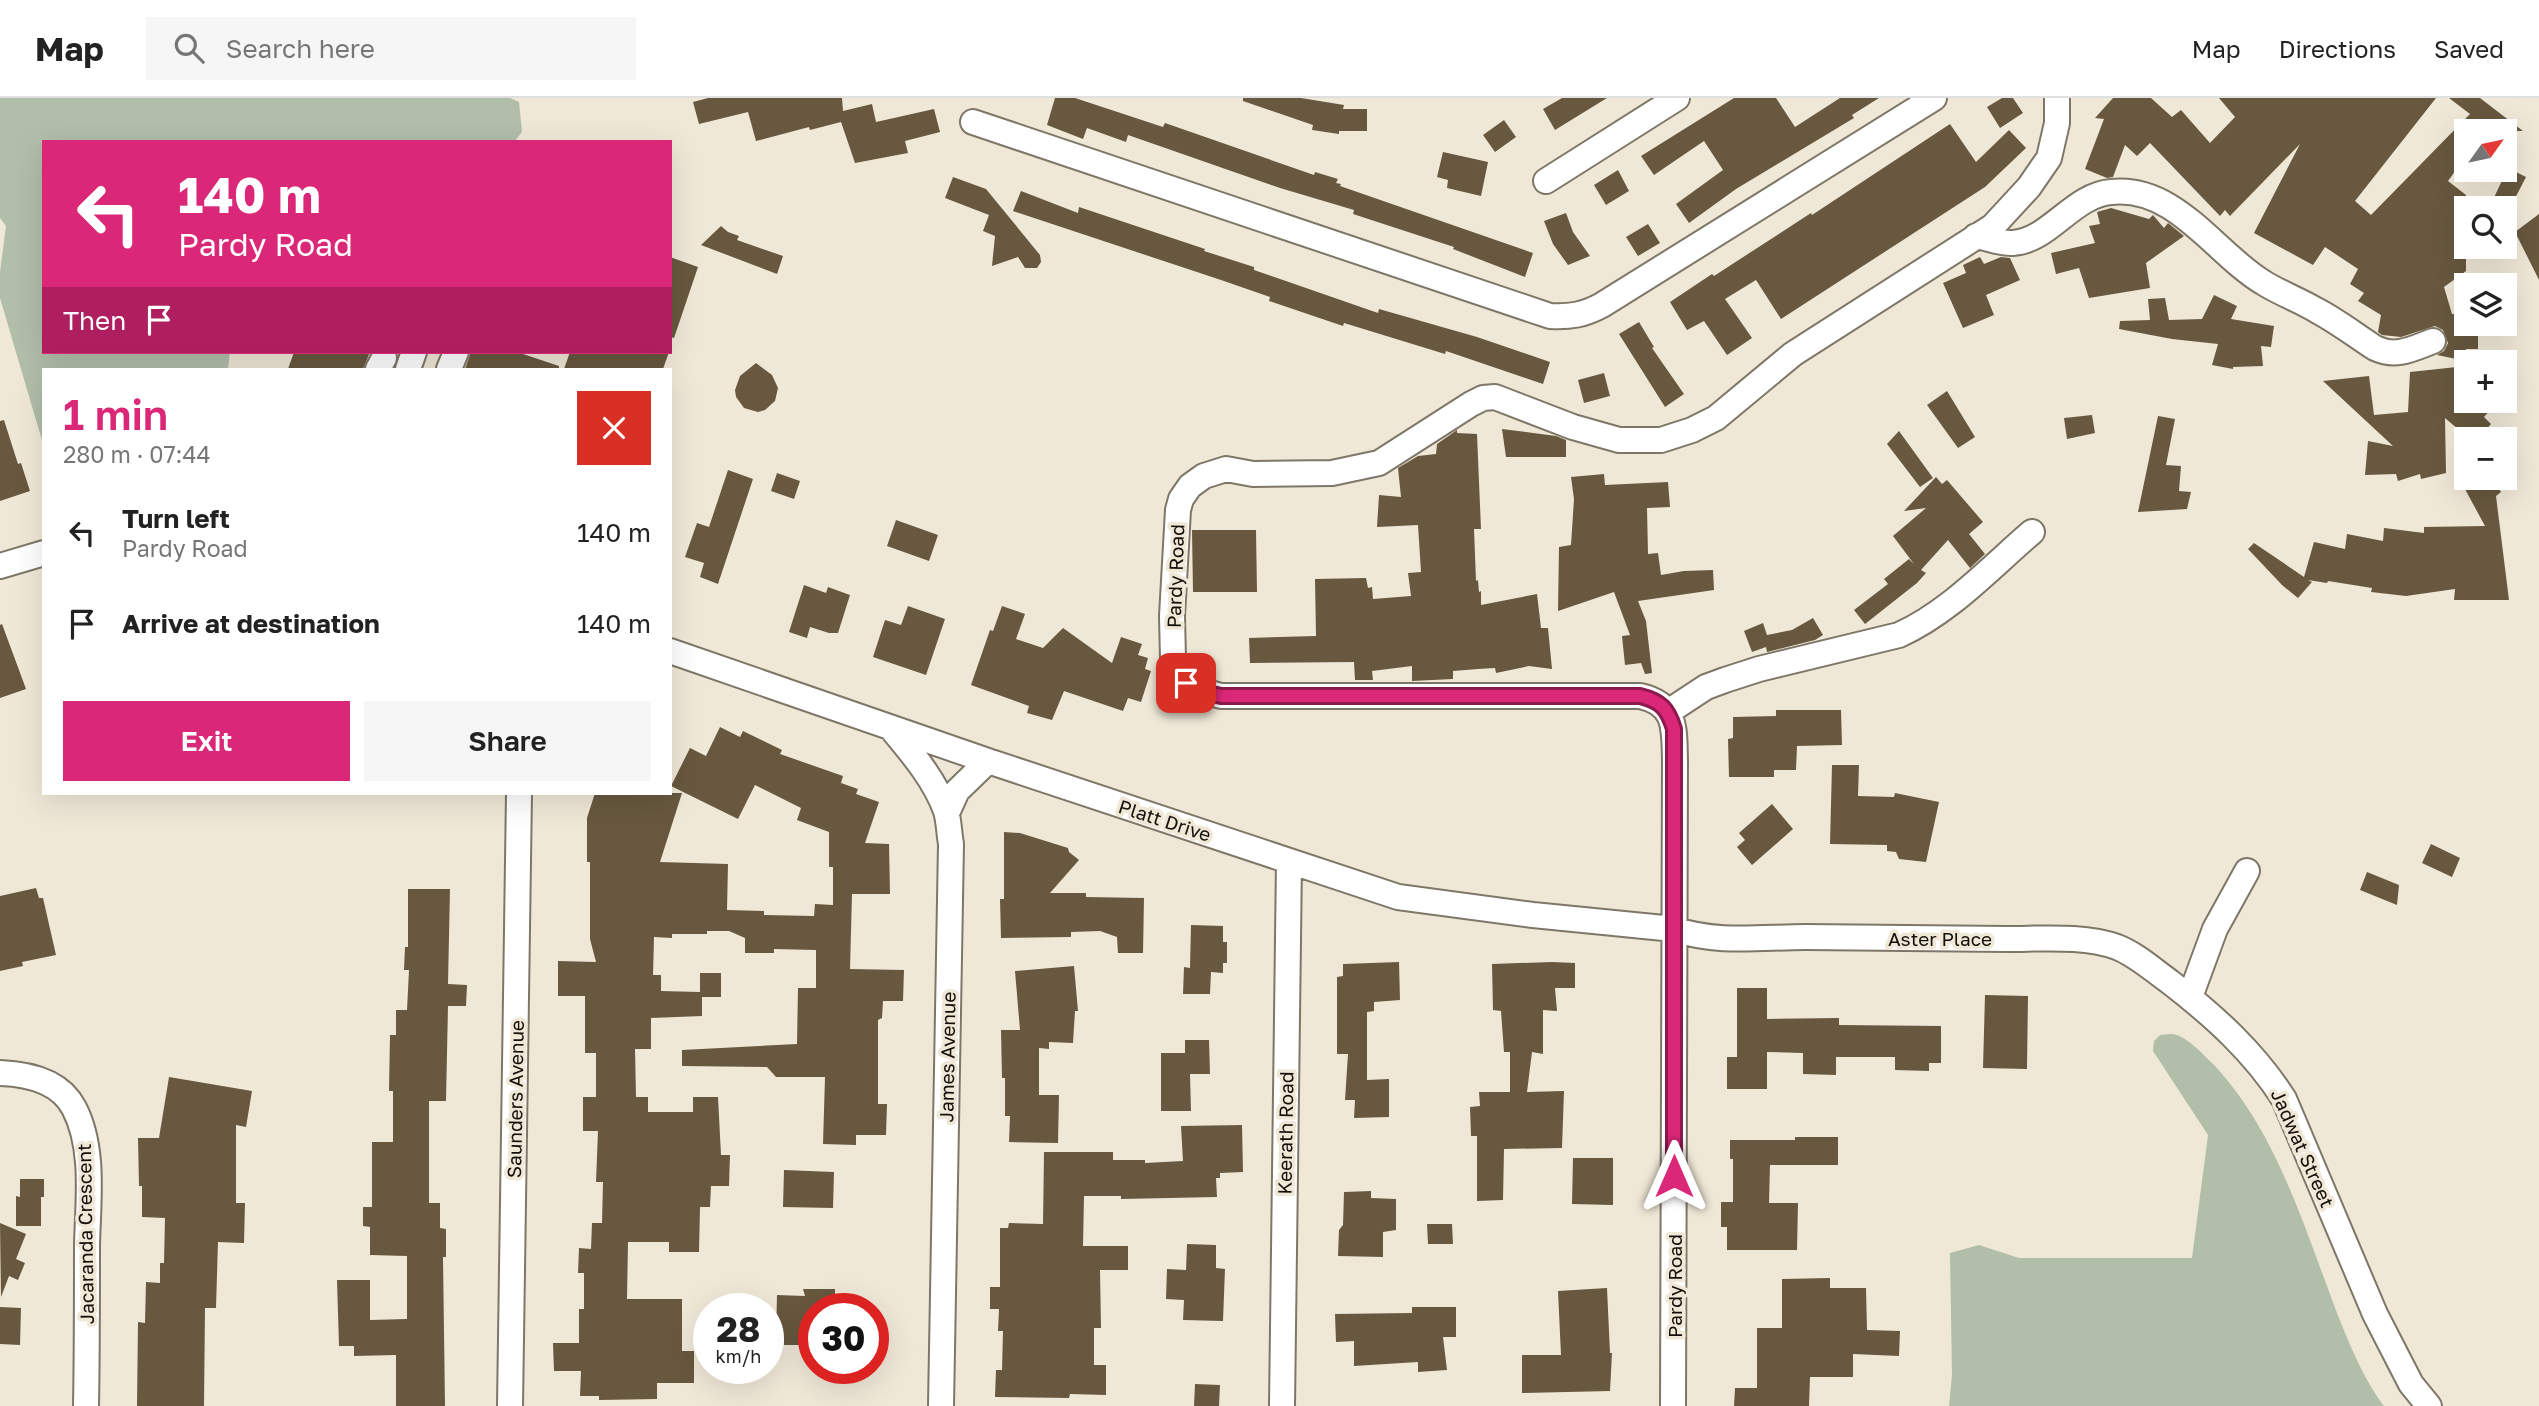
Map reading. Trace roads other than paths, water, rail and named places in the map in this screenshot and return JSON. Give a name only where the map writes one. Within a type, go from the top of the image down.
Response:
[{"type":"street","points":[[1546,181],[1677,98]]},
{"type":"street","points":[[973,122],[1550,316],[1571,317],[1602,305],[1934,98]]},
{"type":"street","points":[[1976,236],[1993,226],[2029,187],[2049,158],[2057,123],[2057,98]]},
{"type":"street","points":[[1976,236],[2011,244],[2026,241],[2097,194],[2132,192],[2172,208],[2263,283],[2317,310],[2385,353],[2402,353],[2433,341]]},
{"type":"street","name":"Pardy Road","points":[[1673,1406],[1674,729],[1668,712],[1656,699],[1640,696],[1221,696],[1199,691],[1186,683],[1173,659],[1172,616],[1178,510],[1181,499],[1190,486],[1204,476],[1226,468],[1253,474],[1332,473],[1379,463],[1483,398],[1495,397],[1573,427],[1619,440],[1661,440],[1692,430],[1716,418],[1793,354],[1976,236]]},
{"type":"street","points":[[1668,712],[1706,687],[1759,669],[1899,635],[1913,629],[1941,610],[2032,532]]},
{"type":"street","points":[[0,566],[42,554]]},
{"type":"street","name":"Platt Drive","points":[[672,652],[988,761],[1398,897],[1532,915],[1674,929]]},
{"type":"street","name":"James Avenue","points":[[889,726],[913,754],[938,794],[947,813],[951,844],[941,1406]]},
{"type":"street","points":[[947,813],[957,791],[988,761]]},
{"type":"street","name":"Saunders Avenue","points":[[510,1406],[519,795]]},
{"type":"street","name":"Keerath Road","points":[[1282,1406],[1289,861]]},
{"type":"street","points":[[2190,997],[2215,929],[2247,871]]},
{"type":"street","name":"Aster Place","points":[[1674,929],[1717,939],[1836,937],[2067,939],[2094,942],[2117,947],[2146,963],[2190,997]]},
{"type":"street","name":"Jadwat Street","points":[[2190,997],[2231,1033],[2266,1070],[2284,1099],[2375,1314],[2411,1384],[2429,1406]]},
{"type":"street","name":"Jacaranda Crescent","points":[[0,1073],[23,1073],[52,1085],[73,1105],[84,1133],[88,1180],[86,1406]]}]
